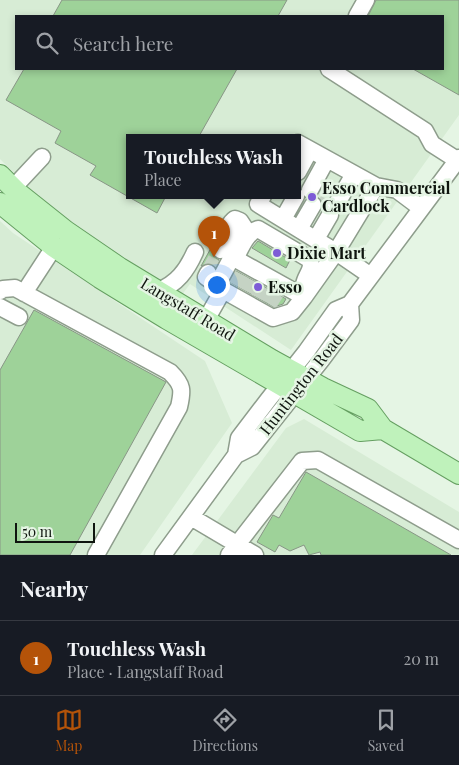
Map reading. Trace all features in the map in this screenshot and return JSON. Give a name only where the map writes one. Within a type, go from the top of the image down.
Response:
[{"type":"main road","name":"Langstaff Road","points":[[4,188],[54,247],[100,278],[167,319],[293,382],[368,408],[383,429],[459,474]]},
{"type":"main road","name":"Langstaff Road","points":[[4,188],[120,268],[206,320],[293,382]]},
{"type":"street","points":[[357,15],[366,0]]},
{"type":"street","points":[[331,70],[425,131],[432,144],[458,159]]},
{"type":"street","points":[[4,188],[42,157]]},
{"type":"street","points":[[327,159],[376,186],[396,190],[421,208]]},
{"type":"street","points":[[295,227],[314,198],[327,159]]},
{"type":"street","points":[[295,227],[314,198],[327,159]]},
{"type":"street","points":[[314,198],[327,159]]},
{"type":"street","name":"Huntington Road","points":[[163,555],[236,456],[252,447],[336,310],[350,304],[458,159]]},
{"type":"street","points":[[304,297],[304,281],[312,268],[309,259],[258,229],[252,231],[248,236],[246,284],[273,318],[292,312],[304,297],[336,252],[376,186]]},
{"type":"street","points":[[261,199],[258,204],[371,276]]},
{"type":"street","points":[[285,199],[295,227]]},
{"type":"street","points":[[24,293],[54,247]]},
{"type":"street","points":[[158,291],[172,285],[181,276],[195,252]]},
{"type":"street","points":[[246,284],[304,297]]},
{"type":"street","points":[[206,320],[246,284]]},
{"type":"street","points":[[0,291],[15,288],[170,372],[179,381],[182,392],[179,407],[96,555]]},
{"type":"street","points":[[0,307],[19,317]]},
{"type":"street","points":[[233,550],[302,461],[318,460],[459,540]]},
{"type":"street","points":[[191,518],[233,550],[255,555]]},
{"type":"shaded area","points":[[0,0],[459,0],[459,115],[291,350],[190,284],[181,296],[43,202],[0,159]]},
{"type":"shaded area","points":[[0,221],[13,233],[205,361],[232,423],[140,555],[0,555]]},
{"type":"shaded area","points":[[304,419],[459,512],[459,555],[192,555],[286,428]]},
{"type":"building","points":[[62,0],[287,0],[279,15],[54,15]]},
{"type":"building","points":[[376,0],[459,0],[459,95],[415,70],[444,70],[444,15],[368,15]]},
{"type":"building","points":[[23,70],[236,70],[200,134],[126,134],[126,195],[90,175],[96,166],[55,143],[61,131],[6,100]]},
{"type":"building","points":[[132,199],[164,199],[157,213]]},
{"type":"building","points":[[258,241],[290,260],[286,268],[252,248]]},
{"type":"building","points":[[211,248],[213,256],[219,260],[215,267],[208,263],[201,266]]},
{"type":"building","points":[[236,271],[286,299],[283,304],[274,307],[230,282]]},
{"type":"building","points":[[34,310],[166,382],[70,555],[0,555],[0,370]]},
{"type":"building","points":[[306,472],[451,555],[321,555],[320,552],[309,555],[304,545],[290,551],[279,545],[275,552],[257,542],[273,515],[279,518]]},
{"type":"tunnel","points":[[322,210],[328,200]]},
{"type":"tunnel","points":[[208,273],[221,250]]},
{"type":"tunnel","points":[[235,285],[241,274]]},
{"type":"tunnel","points":[[246,291],[252,280]]},
{"type":"tunnel","points":[[258,298],[264,287]]},
{"type":"tunnel","points":[[269,304],[276,293]]},
{"type":"place","name":"Esso Commercial Cardlock","points":[[312,197]]},
{"type":"place","name":"Dixie Mart","points":[[277,253]]},
{"type":"place","name":"Touchless Wash","points":[[214,257]]},
{"type":"place","name":"Esso","points":[[258,287]]}]
